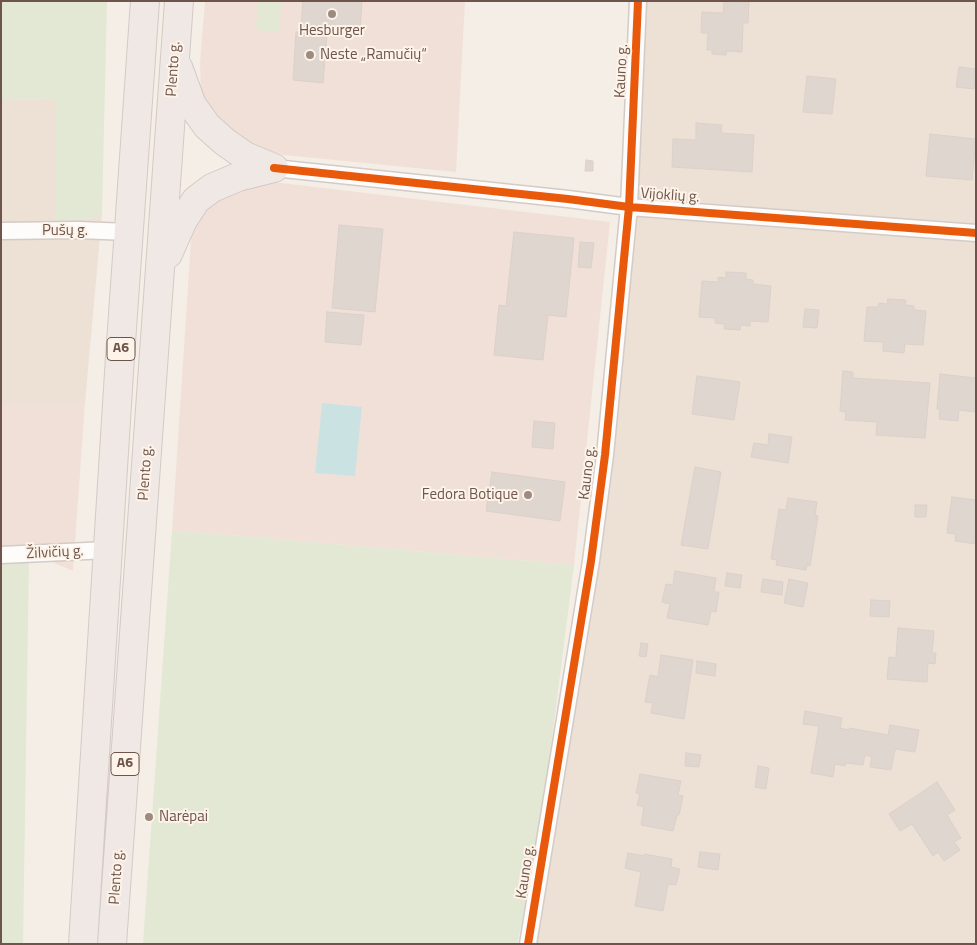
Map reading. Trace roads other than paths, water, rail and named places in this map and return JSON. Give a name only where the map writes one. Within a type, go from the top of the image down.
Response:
[{"type":"highway","name":"Plento g.","points":[[83,944],[145,1]]},
{"type":"highway","name":"Plento g.","points":[[112,944],[178,1]]},
{"type":"highway","points":[[174,58],[192,105],[207,126],[245,156],[274,168]]},
{"type":"highway","points":[[160,271],[183,220],[196,200],[212,188],[238,177],[274,168]]},
{"type":"street","name":"Kauno g.","points":[[528,944],[591,561],[605,455],[629,207],[638,1]]},
{"type":"street","name":"Vijoklių g.","points":[[274,168],[629,207],[976,233]]},
{"type":"street","name":"Pušų g.","points":[[1,231],[78,230],[129,232]]},
{"type":"street","name":"Žilvičių g.","points":[[1,556],[108,550]]},
{"type":"water","points":[[322,403],[362,407],[355,476],[315,473]]},
{"type":"place","name":"Hesburger","points":[[332,14]]},
{"type":"place","name":"Neste „Ramučių“","points":[[310,55]]},
{"type":"place","name":"Fedora Botique","points":[[528,495]]},
{"type":"place","name":"Narėpai","points":[[149,817]]}]
